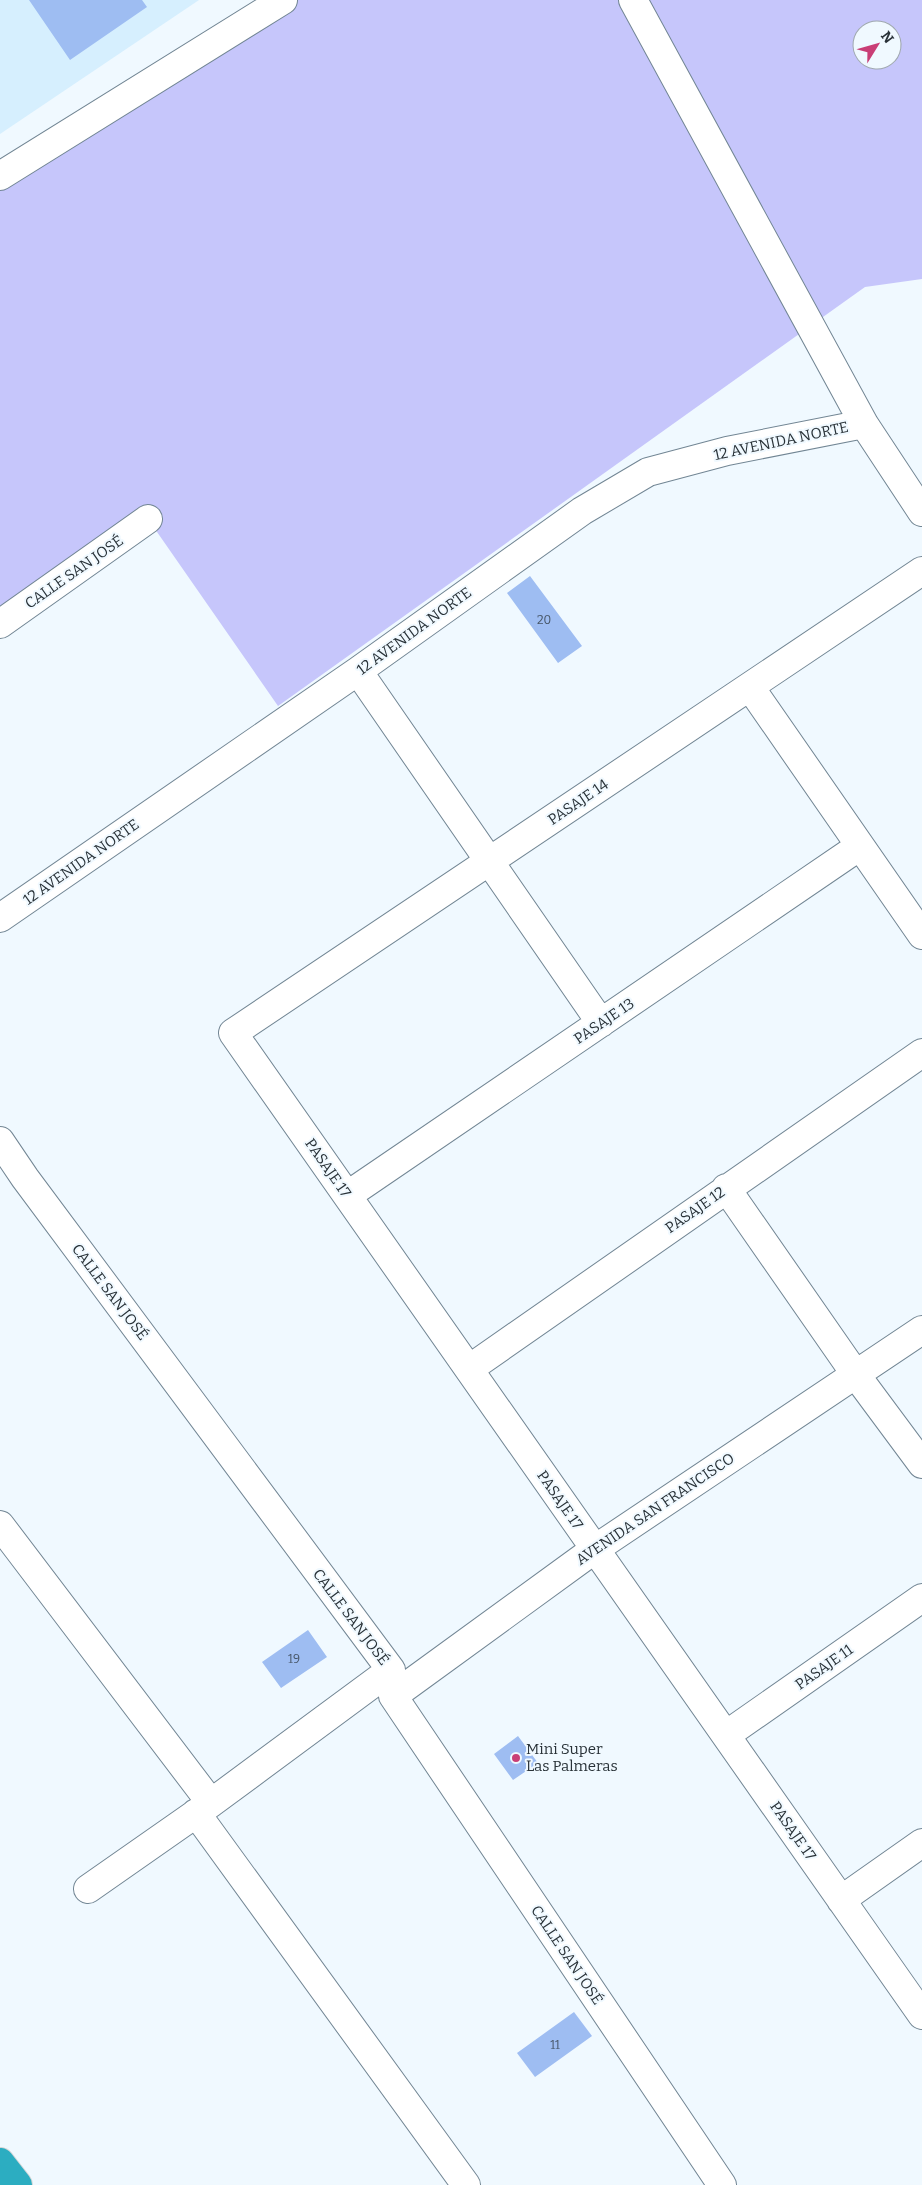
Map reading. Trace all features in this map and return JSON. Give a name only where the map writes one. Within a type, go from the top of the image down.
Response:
[{"type":"highway","points":[[0,2162],[18,2185]]},
{"type":"street","points":[[0,176],[283,0]]},
{"type":"street","points":[[633,0],[864,424],[922,511]]},
{"type":"street","name":"12 AVENIDA NORTE","points":[[0,918],[358,671],[582,511],[648,472],[727,452],[864,424]]},
{"type":"street","name":"CALLE SAN JOSÉ","points":[[0,624],[148,519]]},
{"type":"street","name":"PASAJE 14","points":[[233,1033],[922,571]]},
{"type":"street","points":[[358,671],[601,1023]]},
{"type":"street","points":[[750,687],[922,936]]},
{"type":"street","name":"PASAJE 13","points":[[348,1195],[860,846]]},
{"type":"street","name":"PASAJE 17","points":[[233,1033],[922,2016]]},
{"type":"street","name":"PASAJE 12","points":[[469,1369],[922,1053]]},
{"type":"street","name":"CALLE SAN JOSÉ","points":[[0,1140],[31,1186],[392,1683],[722,2185]]},
{"type":"street","points":[[726,1188],[856,1376],[922,1464]]},
{"type":"street","name":"AVENIDA SAN FRANCISCO","points":[[88,1889],[204,1808],[856,1376],[922,1330]]},
{"type":"street","points":[[0,1525],[204,1808],[466,2185]]},
{"type":"street","name":"PASAJE 11","points":[[726,1735],[922,1598]]},
{"type":"street","points":[[841,1900],[922,1844]]},
{"type":"shaded area","points":[[0,0],[199,0],[0,134]]},
{"type":"shaded area","points":[[259,0],[922,0],[922,279],[865,287],[278,706],[148,519],[0,625],[0,164]]},
{"type":"building","points":[[29,0],[142,0],[147,7],[70,60]]},
{"type":"building","points":[[530,576],[582,646],[558,663],[507,593]]},
{"type":"building","points":[[308,1630],[327,1657],[281,1688],[262,1662]]},
{"type":"building","name":"Mini Super Las Palmeras","points":[[518,1736],[538,1763],[513,1780],[494,1754]]},
{"type":"building","points":[[574,2012],[592,2036],[535,2077],[517,2053]]},
{"type":"place","name":"Mini Super Las Palmeras","points":[[516,1758]]}]
